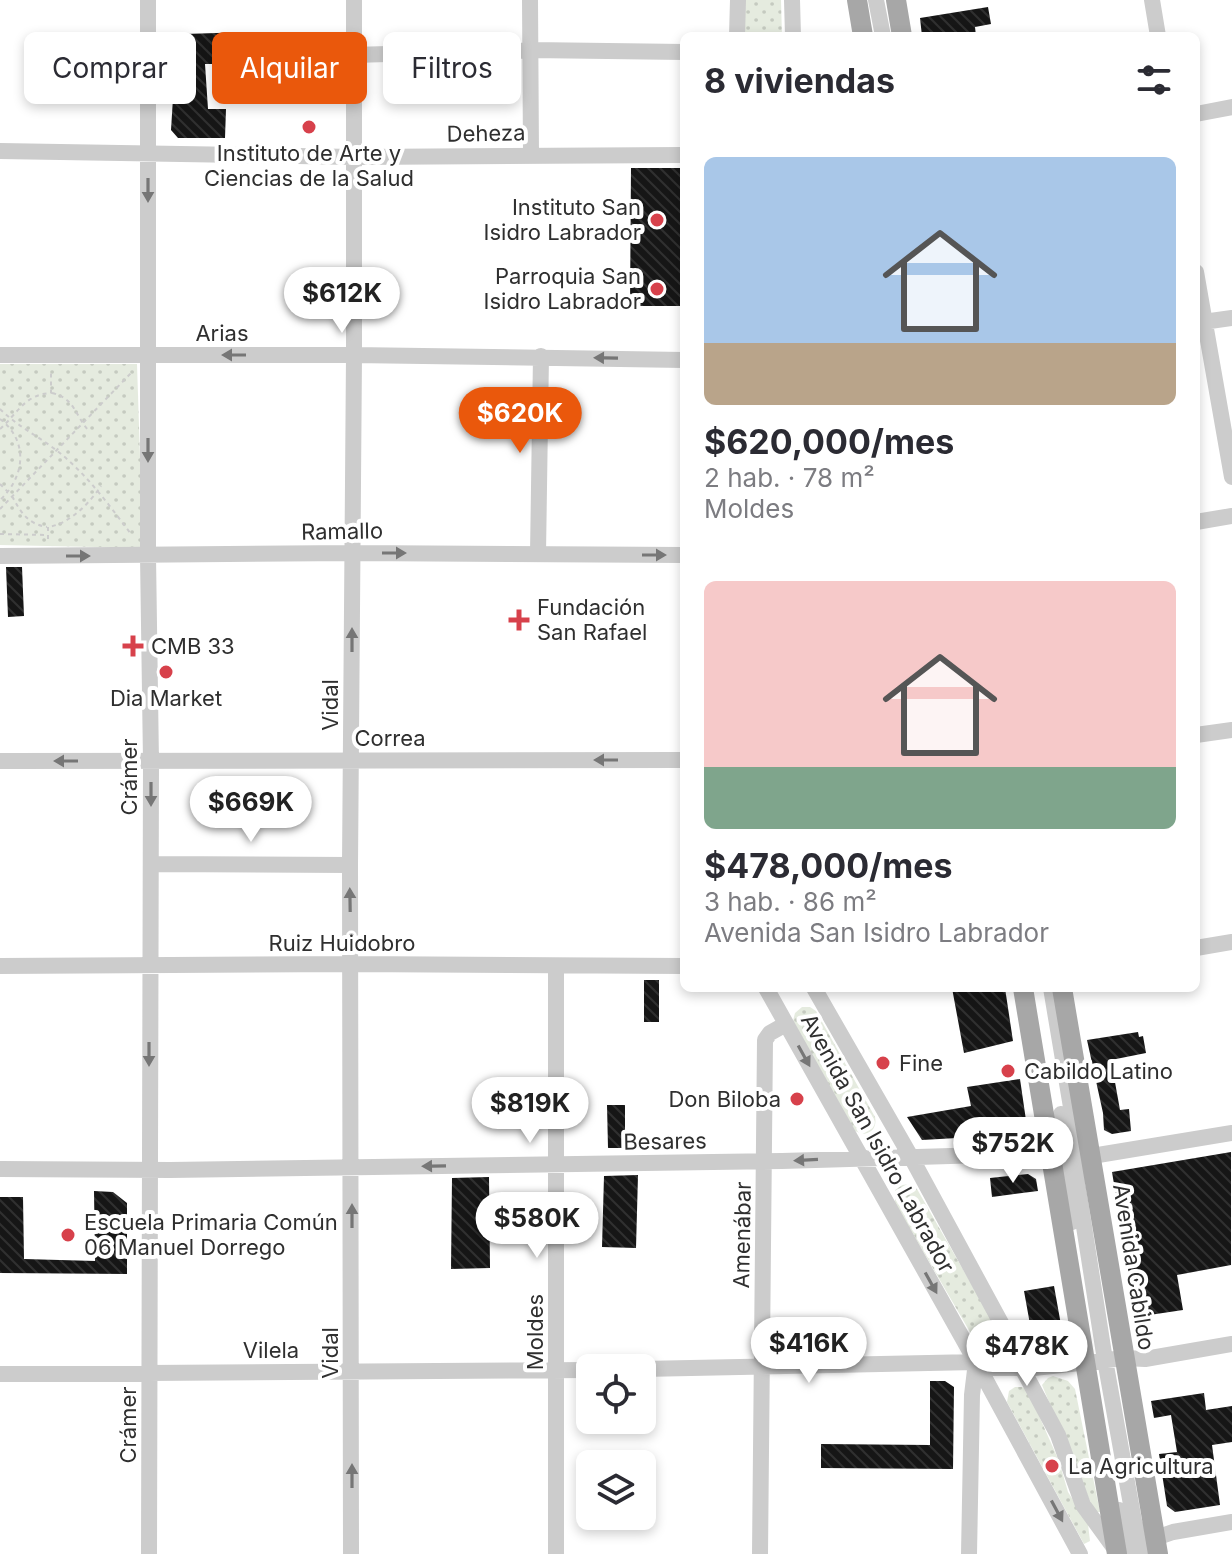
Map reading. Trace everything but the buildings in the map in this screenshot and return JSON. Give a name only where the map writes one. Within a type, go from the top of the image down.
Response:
[{"type":"main road","points":[[857,0],[862,32]]},
{"type":"main road","points":[[896,0],[901,32]]},
{"type":"main road","name":"Avenida Cabildo","points":[[1024,992],[1071,1155],[1099,1360],[1134,1550]]},
{"type":"main road","name":"Avenida Cabildo","points":[[1062,992],[1071,1155],[1099,1360],[1134,1550]]},
{"type":"street","name":"Crámer","points":[[148,0],[151,762],[149,1554]]},
{"type":"street","name":"Vidal","points":[[353,32],[354,0]]},
{"type":"street","points":[[530,0],[531,154]]},
{"type":"street","points":[[737,32],[738,0]]},
{"type":"street","points":[[792,0],[793,32]]},
{"type":"street","points":[[876,0],[882,32]]},
{"type":"street","points":[[1152,0],[1157,32]]},
{"type":"street","points":[[367,55],[531,50],[680,52]]},
{"type":"street","name":"Vidal","points":[[351,1554],[353,104]]},
{"type":"street","points":[[1200,113],[1232,107]]},
{"type":"street","name":"Deheza","points":[[0,151],[354,157],[680,155]]},
{"type":"street","points":[[1232,318],[1200,322],[1232,477]]},
{"type":"street","name":"Arias","points":[[0,355],[52,355],[148,362],[354,355],[680,360]]},
{"type":"street","points":[[538,554],[541,356]]},
{"type":"street","points":[[1200,521],[1232,516]]},
{"type":"street","name":"Ramallo","points":[[0,556],[351,553],[680,555]]},
{"type":"street","points":[[1200,734],[1232,730]]},
{"type":"street","name":"Correa","points":[[0,761],[680,760]]},
{"type":"street","points":[[151,864],[350,865]]},
{"type":"street","points":[[1200,947],[1232,942]]},
{"type":"street","name":"Ruiz Huidobro","points":[[0,966],[680,966]]},
{"type":"street","name":"Moldes","points":[[556,967],[556,1554]]},
{"type":"street","name":"Avenida San Isidro Labrador","points":[[768,992],[1080,1554]]},
{"type":"street","name":"Avenida San Isidro Labrador","points":[[816,992],[1007,1332]]},
{"type":"street","points":[[1041,992],[1064,1132],[1071,1155]]},
{"type":"street","points":[[1052,992],[1076,1137],[1071,1155]]},
{"type":"street","name":"Amenábar","points":[[760,1554],[765,1040],[770,1033],[786,1024]]},
{"type":"street","name":"Besares","points":[[0,1169],[352,1168],[1071,1155],[1232,1133]]},
{"type":"street","points":[[1007,1332],[1014,1347],[1030,1359],[1145,1359],[1232,1344]]},
{"type":"street","points":[[969,1554],[972,1395],[976,1362],[1000,1346],[1007,1332]]},
{"type":"street","points":[[656,1369],[976,1362],[992,1368],[1022,1368],[1099,1360]]},
{"type":"street","points":[[1022,1368],[1058,1435],[1083,1505],[1134,1550],[1173,1532],[1232,1522]]},
{"type":"street","name":"Vilela","points":[[0,1374],[576,1370]]},
{"type":"path","points":[[51,393],[52,355]]},
{"type":"path","points":[[0,509],[134,370],[148,362]]},
{"type":"path","points":[[0,429],[25,402],[40,393],[51,393],[62,395],[72,403],[89,431]]},
{"type":"path","points":[[0,409],[10,420],[57,451],[98,491],[131,534]]},
{"type":"path","points":[[0,419],[16,437],[21,452],[19,475],[0,500]]},
{"type":"path","points":[[0,484],[13,496],[26,518],[36,525],[48,527],[66,521],[101,486]]},
{"type":"path","points":[[48,527],[48,556]]},
{"type":"path","points":[[0,534],[48,535]]},
{"type":"shaded area","points":[[744,0],[781,0],[782,32],[745,32]]},
{"type":"shaded area","points":[[0,364],[137,364],[143,548],[0,545]]},
{"type":"shaded area","points":[[802,1007],[816,1011],[875,1117],[874,1127],[869,1132],[863,1134],[855,1131],[793,1021],[795,1013]]},
{"type":"shaded area","points":[[910,1184],[917,1189],[993,1322],[989,1337],[976,1338],[970,1332],[895,1203],[895,1190]]},
{"type":"shaded area","points":[[1053,1376],[1068,1381],[1075,1389],[1100,1512],[1092,1506],[1042,1385]]},
{"type":"shaded area","points":[[1015,1387],[1028,1391],[1059,1461],[1068,1492],[1088,1524],[1090,1541],[1084,1544],[1007,1402],[1009,1391]]},
{"type":"place","name":"Instituto de Arte y Ciencias de la Salud","points":[[309,127]]},
{"type":"place","name":"Instituto San Isidro Labrador","points":[[657,220]]},
{"type":"place","name":"Parroquia San Isidro Labrador","points":[[657,289]]},
{"type":"place","name":"Fundación San Rafael","points":[[519,620]]},
{"type":"place","name":"CMB 33","points":[[133,646]]},
{"type":"place","name":"Dia Market","points":[[166,672]]},
{"type":"place","name":"Fine","points":[[883,1063]]},
{"type":"place","name":"Cabildo Latino","points":[[1008,1071]]},
{"type":"place","name":"Don Biloba","points":[[797,1099]]},
{"type":"place","name":"Escuela Primaria Común 06 Manuel Dorrego","points":[[68,1235]]},
{"type":"place","name":"La Agricultura","points":[[1052,1466]]}]
